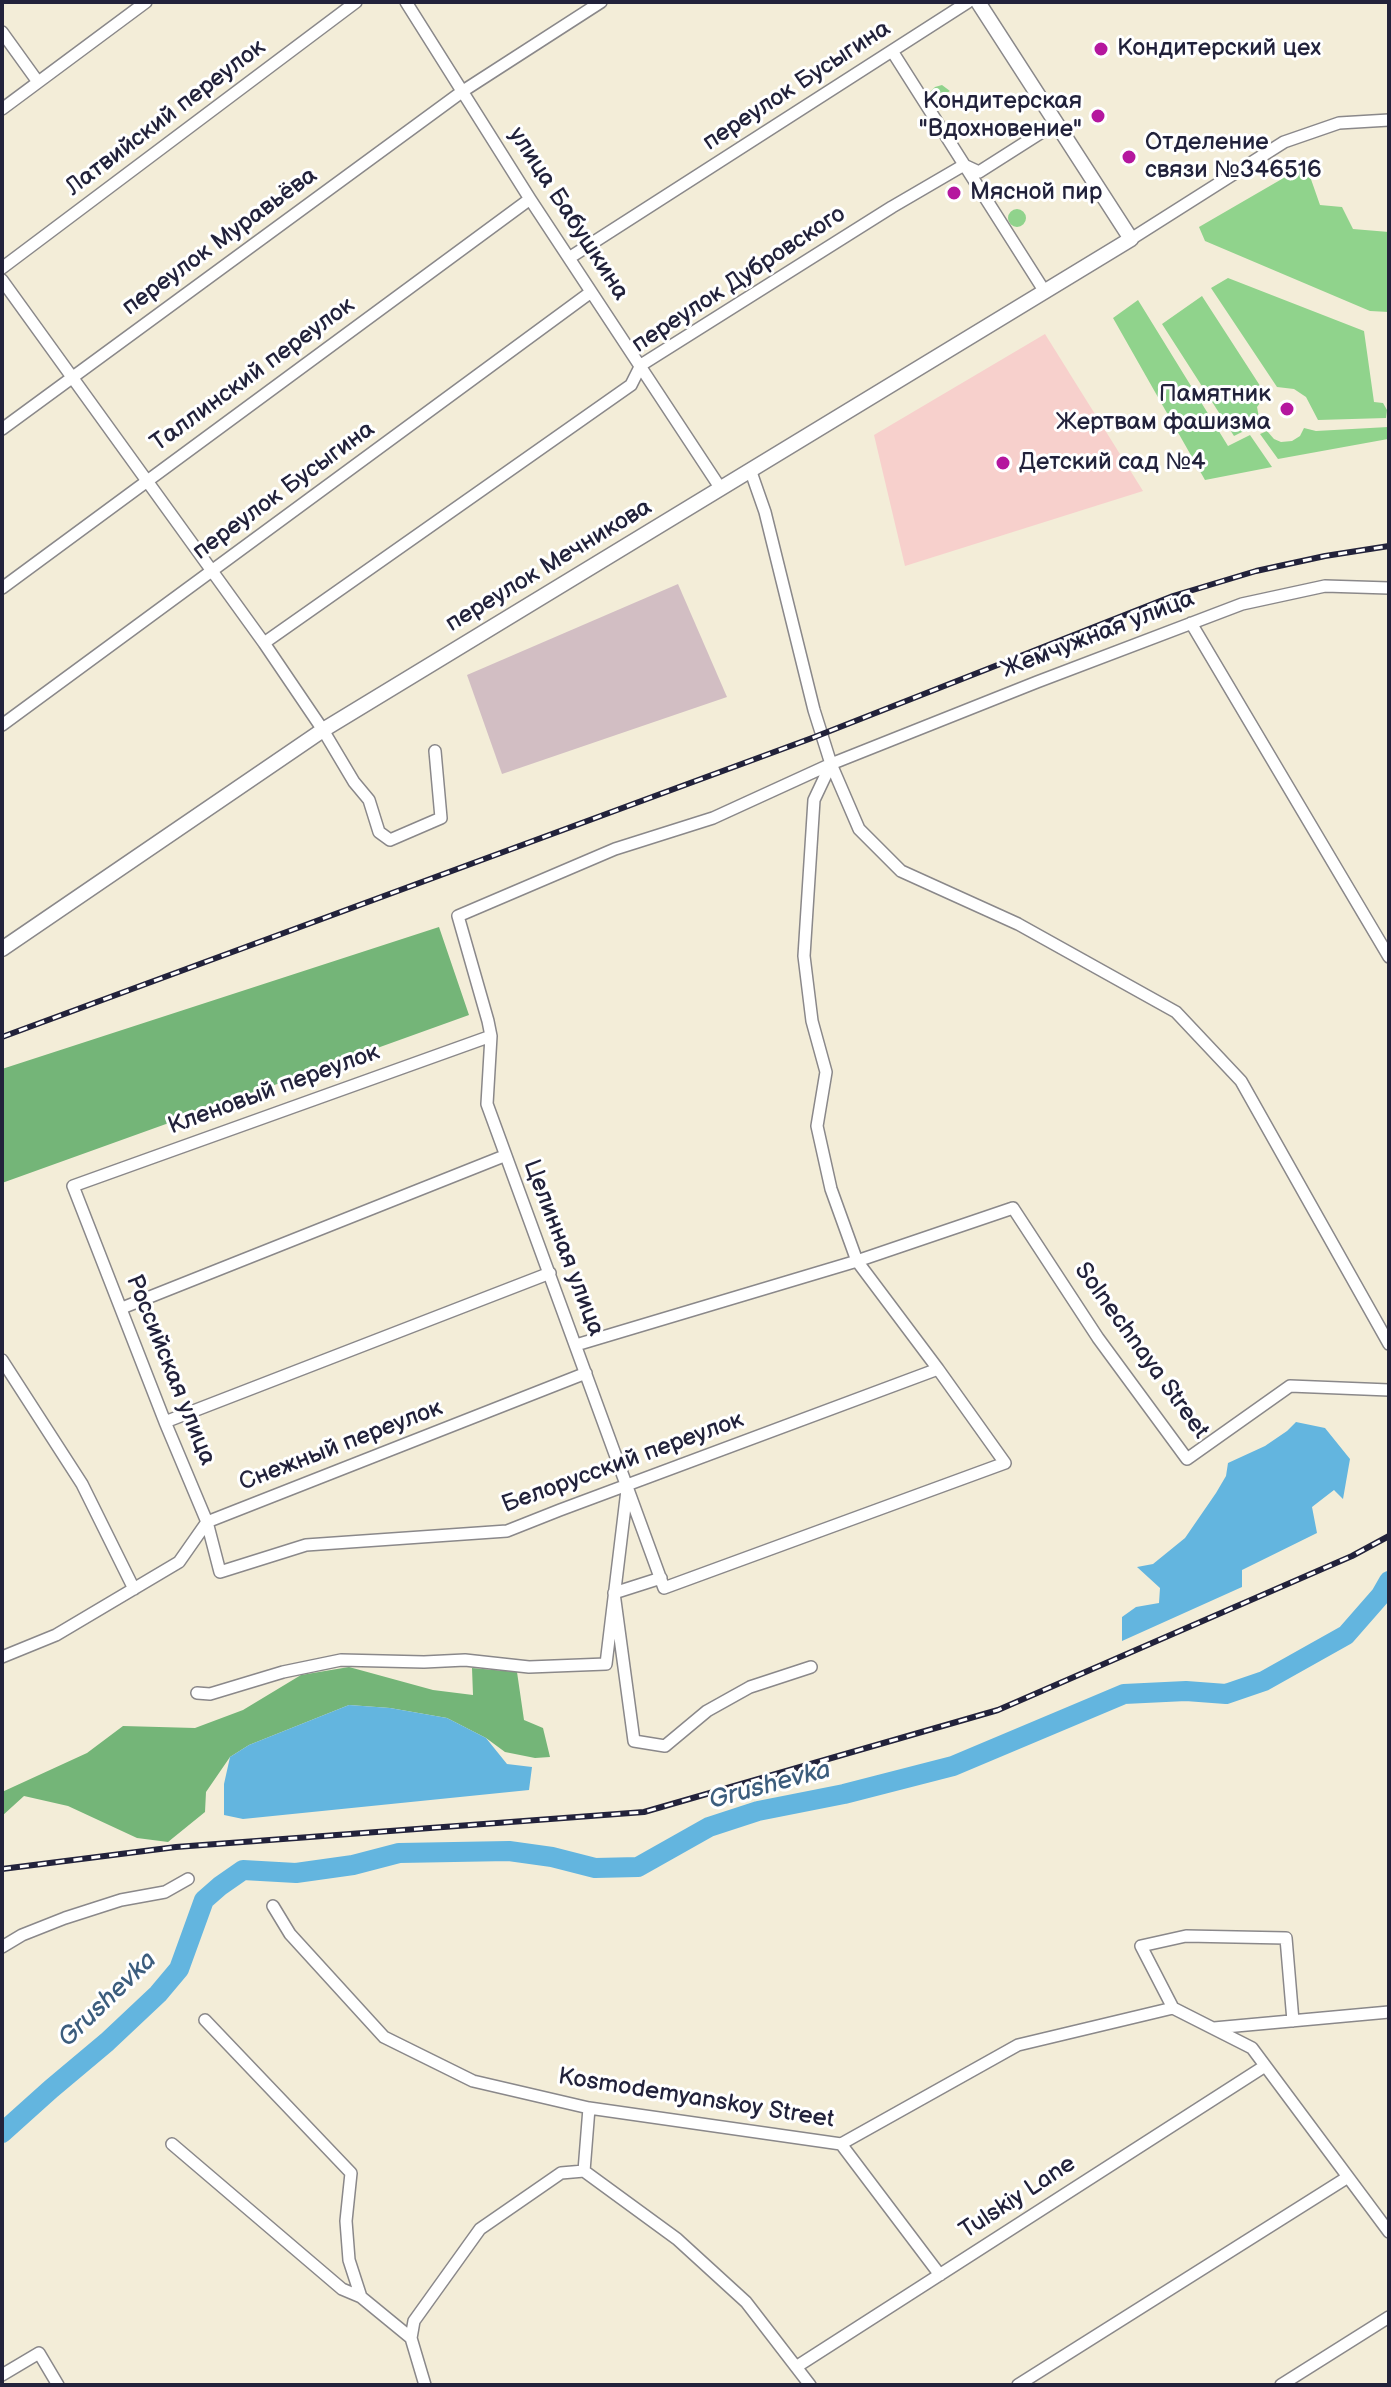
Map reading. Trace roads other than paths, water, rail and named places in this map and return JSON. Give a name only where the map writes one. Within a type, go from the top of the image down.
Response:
[{"type":"street","points":[[2,109],[146,2]]},
{"type":"street","name":"Латвийский переулок","points":[[2,268],[356,2]]},
{"type":"street","name":"улица Бабушкина","points":[[406,2],[530,199],[721,489]]},
{"type":"street","name":"переулок Муравьёва","points":[[2,429],[463,91],[601,2]]},
{"type":"street","name":"переулок Бусыгина","points":[[569,258],[968,2]]},
{"type":"street","points":[[978,2],[1131,239],[1284,142],[1339,123],[1389,120]]},
{"type":"street","points":[[2,32],[38,82]]},
{"type":"street","points":[[892,51],[1045,292]]},
{"type":"street","name":"переулок Дубровского","points":[[264,643],[631,385],[641,365],[964,165],[979,172],[1056,123]]},
{"type":"street","name":"Таллинский переулок","points":[[2,588],[530,199]]},
{"type":"street","name":"переулок Мечникова","points":[[2,949],[323,730],[1131,239]]},
{"type":"street","points":[[2,280],[264,643],[354,782],[369,800],[379,832],[390,840],[441,818],[435,751]]},
{"type":"street","name":"переулок Бусыгина","points":[[2,725],[591,292]]},
{"type":"street","points":[[751,472],[765,512],[814,710],[831,764],[859,829],[901,871],[1018,924],[1176,1012],[1241,1081],[1389,1344]]},
{"type":"street","name":"Жемчужная улица","points":[[831,764],[1242,604],[1325,586],[1389,588]]},
{"type":"street","points":[[1191,623],[1389,957]]},
{"type":"street","points":[[614,1593],[663,1583],[1005,1463],[857,1261],[831,1189],[817,1126],[826,1072],[812,1021],[804,956],[814,800],[831,764]]},
{"type":"street","name":"Целинная улица","points":[[663,1583],[487,1104],[491,1036],[458,916],[615,849],[713,818],[831,764]]},
{"type":"street","name":"Кленовый переулок","points":[[73,1186],[491,1036]]},
{"type":"street","points":[[122,1308],[504,1156]]},
{"type":"street","name":"Российская улица","points":[[73,1186],[207,1522],[220,1572]]},
{"type":"street","name":"Solnechnaya Street","points":[[857,1261],[1013,1208],[1098,1338],[1187,1459],[1290,1386],[1389,1390]]},
{"type":"street","points":[[576,1345],[857,1261]]},
{"type":"street","points":[[165,1422],[550,1273]]},
{"type":"street","points":[[2,1360],[82,1484],[134,1589]]},
{"type":"street","name":"Белорусский переулок","points":[[220,1572],[306,1545],[507,1531],[938,1369]]},
{"type":"street","name":"Снежный переулок","points":[[207,1522],[586,1373]]},
{"type":"street","points":[[197,1693],[210,1694],[283,1672],[341,1660],[465,1660],[529,1667],[606,1664],[627,1485]]},
{"type":"street","points":[[2,1657],[56,1635],[179,1562],[207,1522]]},
{"type":"street","points":[[614,1593],[634,1741],[665,1746],[707,1711],[750,1687],[811,1667]]},
{"type":"street","points":[[2,1947],[22,1935],[65,1918],[121,1900],[165,1892],[188,1879]]},
{"type":"street","name":"Kosmodemyanskoy Street","points":[[273,1906],[290,1934],[384,2037],[473,2081],[589,2108],[841,2144],[1018,2045],[1173,2008]]},
{"type":"street","points":[[1293,2021],[1286,1938],[1186,1936],[1141,1946],[1173,2008],[1252,2048],[1348,2177],[1385,2221],[1389,2232]]},
{"type":"street","points":[[1212,2028],[1389,2012]]},
{"type":"street","points":[[205,2020],[351,2173],[346,2221],[349,2260],[361,2297]]},
{"type":"street","name":"Tulskiy Lane","points":[[796,2367],[1265,2066]]},
{"type":"street","points":[[584,2171],[589,2108]]},
{"type":"street","points":[[172,2144],[342,2289],[361,2297],[411,2338]]},
{"type":"street","points":[[841,2144],[940,2275]]},
{"type":"street","points":[[420,2384],[411,2338],[414,2321],[480,2229],[561,2173],[584,2171],[677,2239],[746,2302],[810,2385]]},
{"type":"street","points":[[1018,2385],[1348,2177]]},
{"type":"street","points":[[1281,2385],[1389,2317]]},
{"type":"street","points":[[2,2375],[39,2353],[58,2385]]},
{"type":"water","points":[[1296,1422],[1325,1428],[1350,1459],[1343,1499],[1334,1490],[1312,1507],[1317,1533],[1242,1570],[1242,1587],[1122,1641],[1122,1617],[1136,1607],[1159,1603],[1160,1588],[1137,1567],[1153,1564],[1185,1538],[1226,1476],[1228,1463],[1265,1446]]},
{"type":"water","points":[[349,1705],[390,1708],[447,1718],[486,1738],[507,1764],[532,1767],[529,1790],[243,1819],[224,1815],[224,1784],[230,1757],[249,1745]]},
{"type":"waterway","name":"Grushevka","points":[[2,2133],[158,1994],[179,1969],[204,1900],[243,1870],[296,1873],[353,1865],[399,1853],[509,1851],[552,1857],[595,1868],[638,1867],[709,1827],[758,1811],[844,1794],[953,1766],[1124,1694],[1186,1691],[1226,1694],[1264,1681],[1346,1635],[1381,1595],[1389,1581]]},
{"type":"railway","points":[[2,1037],[812,738],[1173,596],[1256,571],[1389,546]]},
{"type":"railway","points":[[2,1869],[176,1847],[644,1812],[998,1710],[1352,1556],[1389,1536]]},
{"type":"place","name":"Кондитерский цех","points":[[1101,49]]},
{"type":"place","name":"Кондитерская \"Вдохновение\"","points":[[1098,116]]},
{"type":"place","name":"Отделение связи №346516","points":[[1129,157]]},
{"type":"place","name":"Мясной пир","points":[[954,193]]},
{"type":"place","name":"Памятник Жертвам фашизма","points":[[1287,409]]},
{"type":"place","name":"Детский сад №4","points":[[1003,463]]}]
